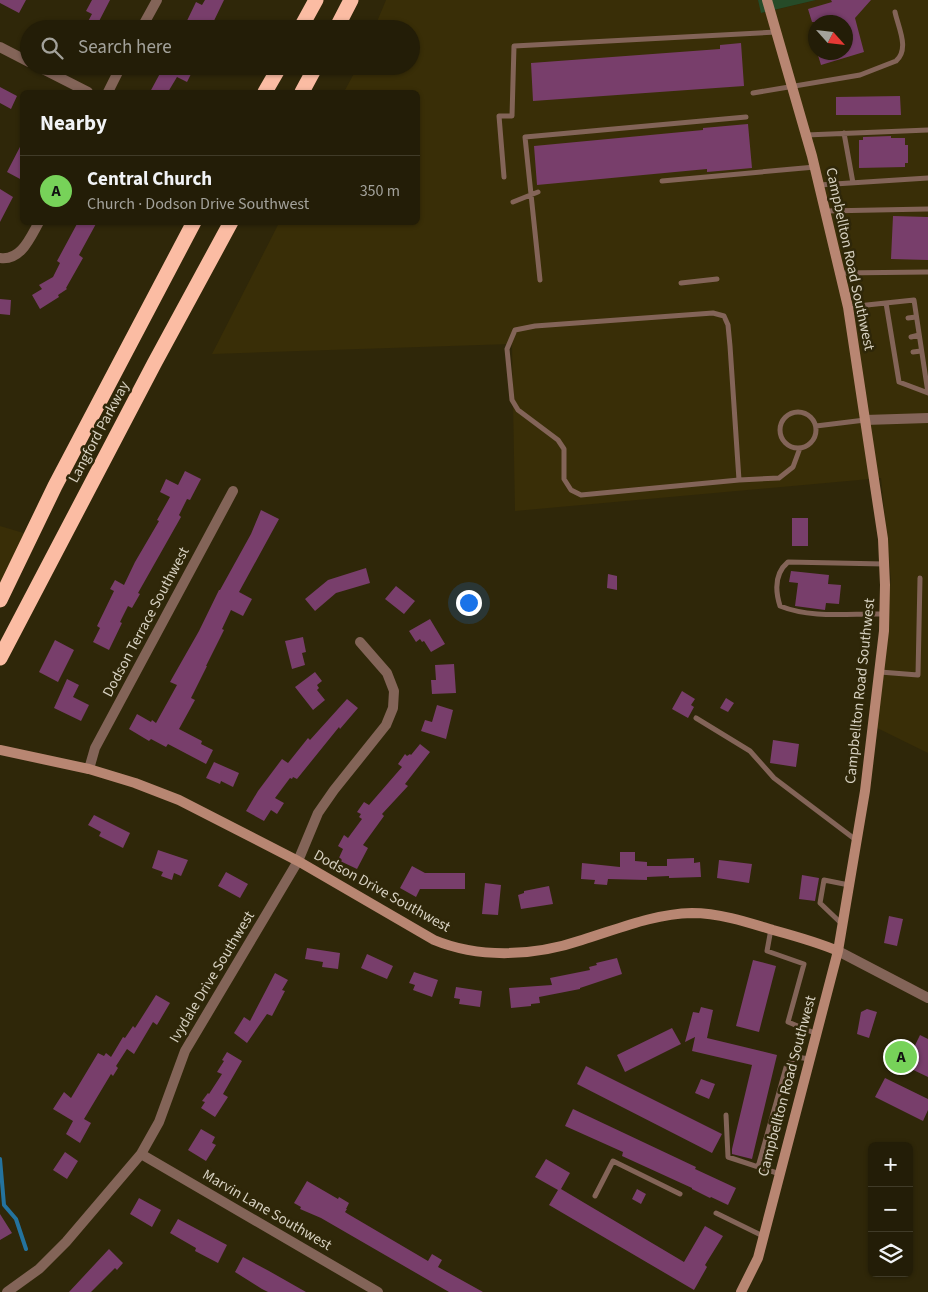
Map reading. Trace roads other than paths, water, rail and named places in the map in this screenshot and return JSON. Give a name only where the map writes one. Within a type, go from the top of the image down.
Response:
[{"type":"highway","points":[[305,20],[316,0]]},
{"type":"highway","points":[[341,20],[351,0]]},
{"type":"highway","points":[[266,90],[275,75]]},
{"type":"highway","points":[[303,90],[311,75]]},
{"type":"highway","name":"Langford Parkway","points":[[0,600],[55,486],[192,225]]},
{"type":"highway","name":"Langford Parkway","points":[[0,658],[154,364],[229,225]]},
{"type":"main road","name":"Campbellton Road Southwest","points":[[741,1292],[758,1258],[764,1237],[838,951],[865,791],[884,614],[883,540],[848,307],[815,167],[767,0]]},
{"type":"main road","name":"Dodson Drive Southwest","points":[[0,750],[89,769],[135,783],[179,800],[298,862],[434,940],[451,947],[468,951],[507,953],[546,949],[579,941],[649,918],[692,913],[736,919],[821,944],[838,951]]},
{"type":"street","points":[[146,20],[157,0]]},
{"type":"street","points":[[0,47],[20,57]]},
{"type":"street","points":[[55,75],[84,90]]},
{"type":"street","points":[[109,90],[117,75]]},
{"type":"street","points":[[0,258],[8,259],[21,250],[26,245],[36,225]]},
{"type":"street","points":[[865,420],[928,418]]},
{"type":"street","name":"Dodson Terrace Southwest","points":[[89,769],[96,748],[233,491]]},
{"type":"street","name":"Ivydale Drive Southwest","points":[[7,1292],[39,1269],[66,1242],[141,1154],[159,1122],[184,1051],[298,862],[318,813],[386,725],[393,708],[394,691],[387,673],[360,642]]},
{"type":"street","name":"Dodson Drive Southwest","points":[[838,951],[928,998]]},
{"type":"street","name":"Marvin Lane Southwest","points":[[141,1154],[365,1289],[378,1292]]},
{"type":"lane","points":[[753,92],[860,75],[896,61],[901,57],[904,50],[894,12]]},
{"type":"lane","points":[[504,177],[499,116],[512,116],[514,46],[776,32]]},
{"type":"lane","points":[[540,280],[525,137],[746,116]]},
{"type":"lane","points":[[806,135],[928,130]]},
{"type":"lane","points":[[844,133],[853,183]]},
{"type":"lane","points":[[662,181],[815,167]]},
{"type":"lane","points":[[819,185],[928,178]]},
{"type":"lane","points":[[513,202],[538,192]]},
{"type":"lane","points":[[825,211],[928,209]]},
{"type":"lane","points":[[840,273],[928,272]]},
{"type":"lane","points":[[681,283],[717,278]]},
{"type":"lane","points":[[848,307],[914,300],[928,393],[898,382],[886,303]]},
{"type":"lane","points":[[739,480],[730,346],[728,325],[724,316],[713,313],[535,326],[514,330],[507,350],[512,400],[518,410],[558,440],[564,448],[564,479],[571,490],[581,494],[780,478],[793,468],[800,448]]},
{"type":"lane","points":[[908,318],[916,317]]},
{"type":"lane","points":[[889,322],[895,320]]},
{"type":"lane","points":[[911,337],[919,335]]},
{"type":"lane","points":[[892,340],[899,338]]},
{"type":"lane","points":[[913,352],[921,351]]},
{"type":"lane","points":[[894,355],[902,354]]},
{"type":"lane","points":[[798,412],[810,416],[816,426],[814,438],[810,443],[800,448],[788,446],[779,431],[787,415],[798,412]]},
{"type":"lane","points":[[816,426],[865,420]]},
{"type":"lane","points":[[884,564],[788,562],[781,571],[776,583],[780,606],[790,610],[844,614],[884,614]]},
{"type":"lane","points":[[879,672],[918,675],[920,578]]},
{"type":"lane","points":[[696,718],[750,751],[774,778],[857,840]]},
{"type":"lane","points":[[842,925],[820,903],[822,888],[824,880],[849,885]]},
{"type":"lane","points":[[771,929],[767,951],[804,964],[788,1022],[816,1034]]},
{"type":"lane","points":[[758,1167],[787,1064],[797,1057],[810,1059]]},
{"type":"lane","points":[[726,1115],[728,1157],[780,1174]]},
{"type":"lane","points":[[595,1196],[613,1160],[680,1194]]},
{"type":"lane","points":[[716,1213],[764,1237]]},
{"type":"waterway","points":[[0,1159],[4,1205],[16,1219],[26,1249]]},
{"type":"place","name":"Central Church","points":[[901,1057]]}]
